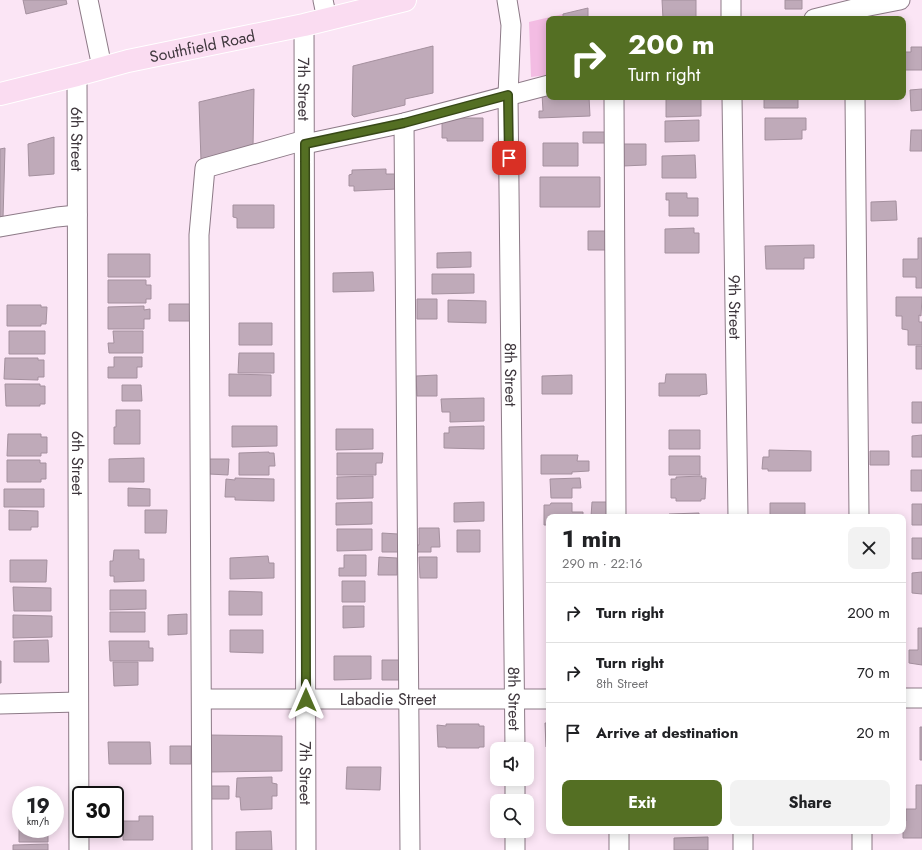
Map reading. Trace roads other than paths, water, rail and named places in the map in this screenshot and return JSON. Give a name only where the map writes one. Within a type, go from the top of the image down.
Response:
[{"type":"main road","name":"Southfield Road","points":[[0,94],[77,75],[102,67],[304,25],[325,10],[405,0]]},
{"type":"street","points":[[88,0],[102,67]]},
{"type":"street","name":"8th Street","points":[[507,0],[511,25],[508,95],[515,742]]},
{"type":"street","points":[[731,0],[731,16]]},
{"type":"street","points":[[838,16],[854,14],[900,0]]},
{"type":"street","name":"7th Street","points":[[304,25],[306,850]]},
{"type":"street","name":"6th Street","points":[[77,75],[79,850]]},
{"type":"street","points":[[202,850],[199,234],[205,168],[305,142],[404,123],[546,85]]},
{"type":"street","points":[[614,100],[616,514]]},
{"type":"street","name":"9th Street","points":[[732,100],[738,514]]},
{"type":"street","points":[[855,100],[859,514]]},
{"type":"street","points":[[404,123],[410,699],[410,850]]},
{"type":"street","points":[[0,226],[77,215]]},
{"type":"street","points":[[906,698],[922,698]]},
{"type":"street","name":"Labadie Street","points":[[202,699],[546,699]]},
{"type":"street","points":[[0,704],[78,702]]},
{"type":"street","points":[[619,834],[619,850]]},
{"type":"street","points":[[743,834],[743,850]]},
{"type":"street","points":[[862,834],[862,850]]},
{"type":"street","points":[[515,838],[515,850]]}]
